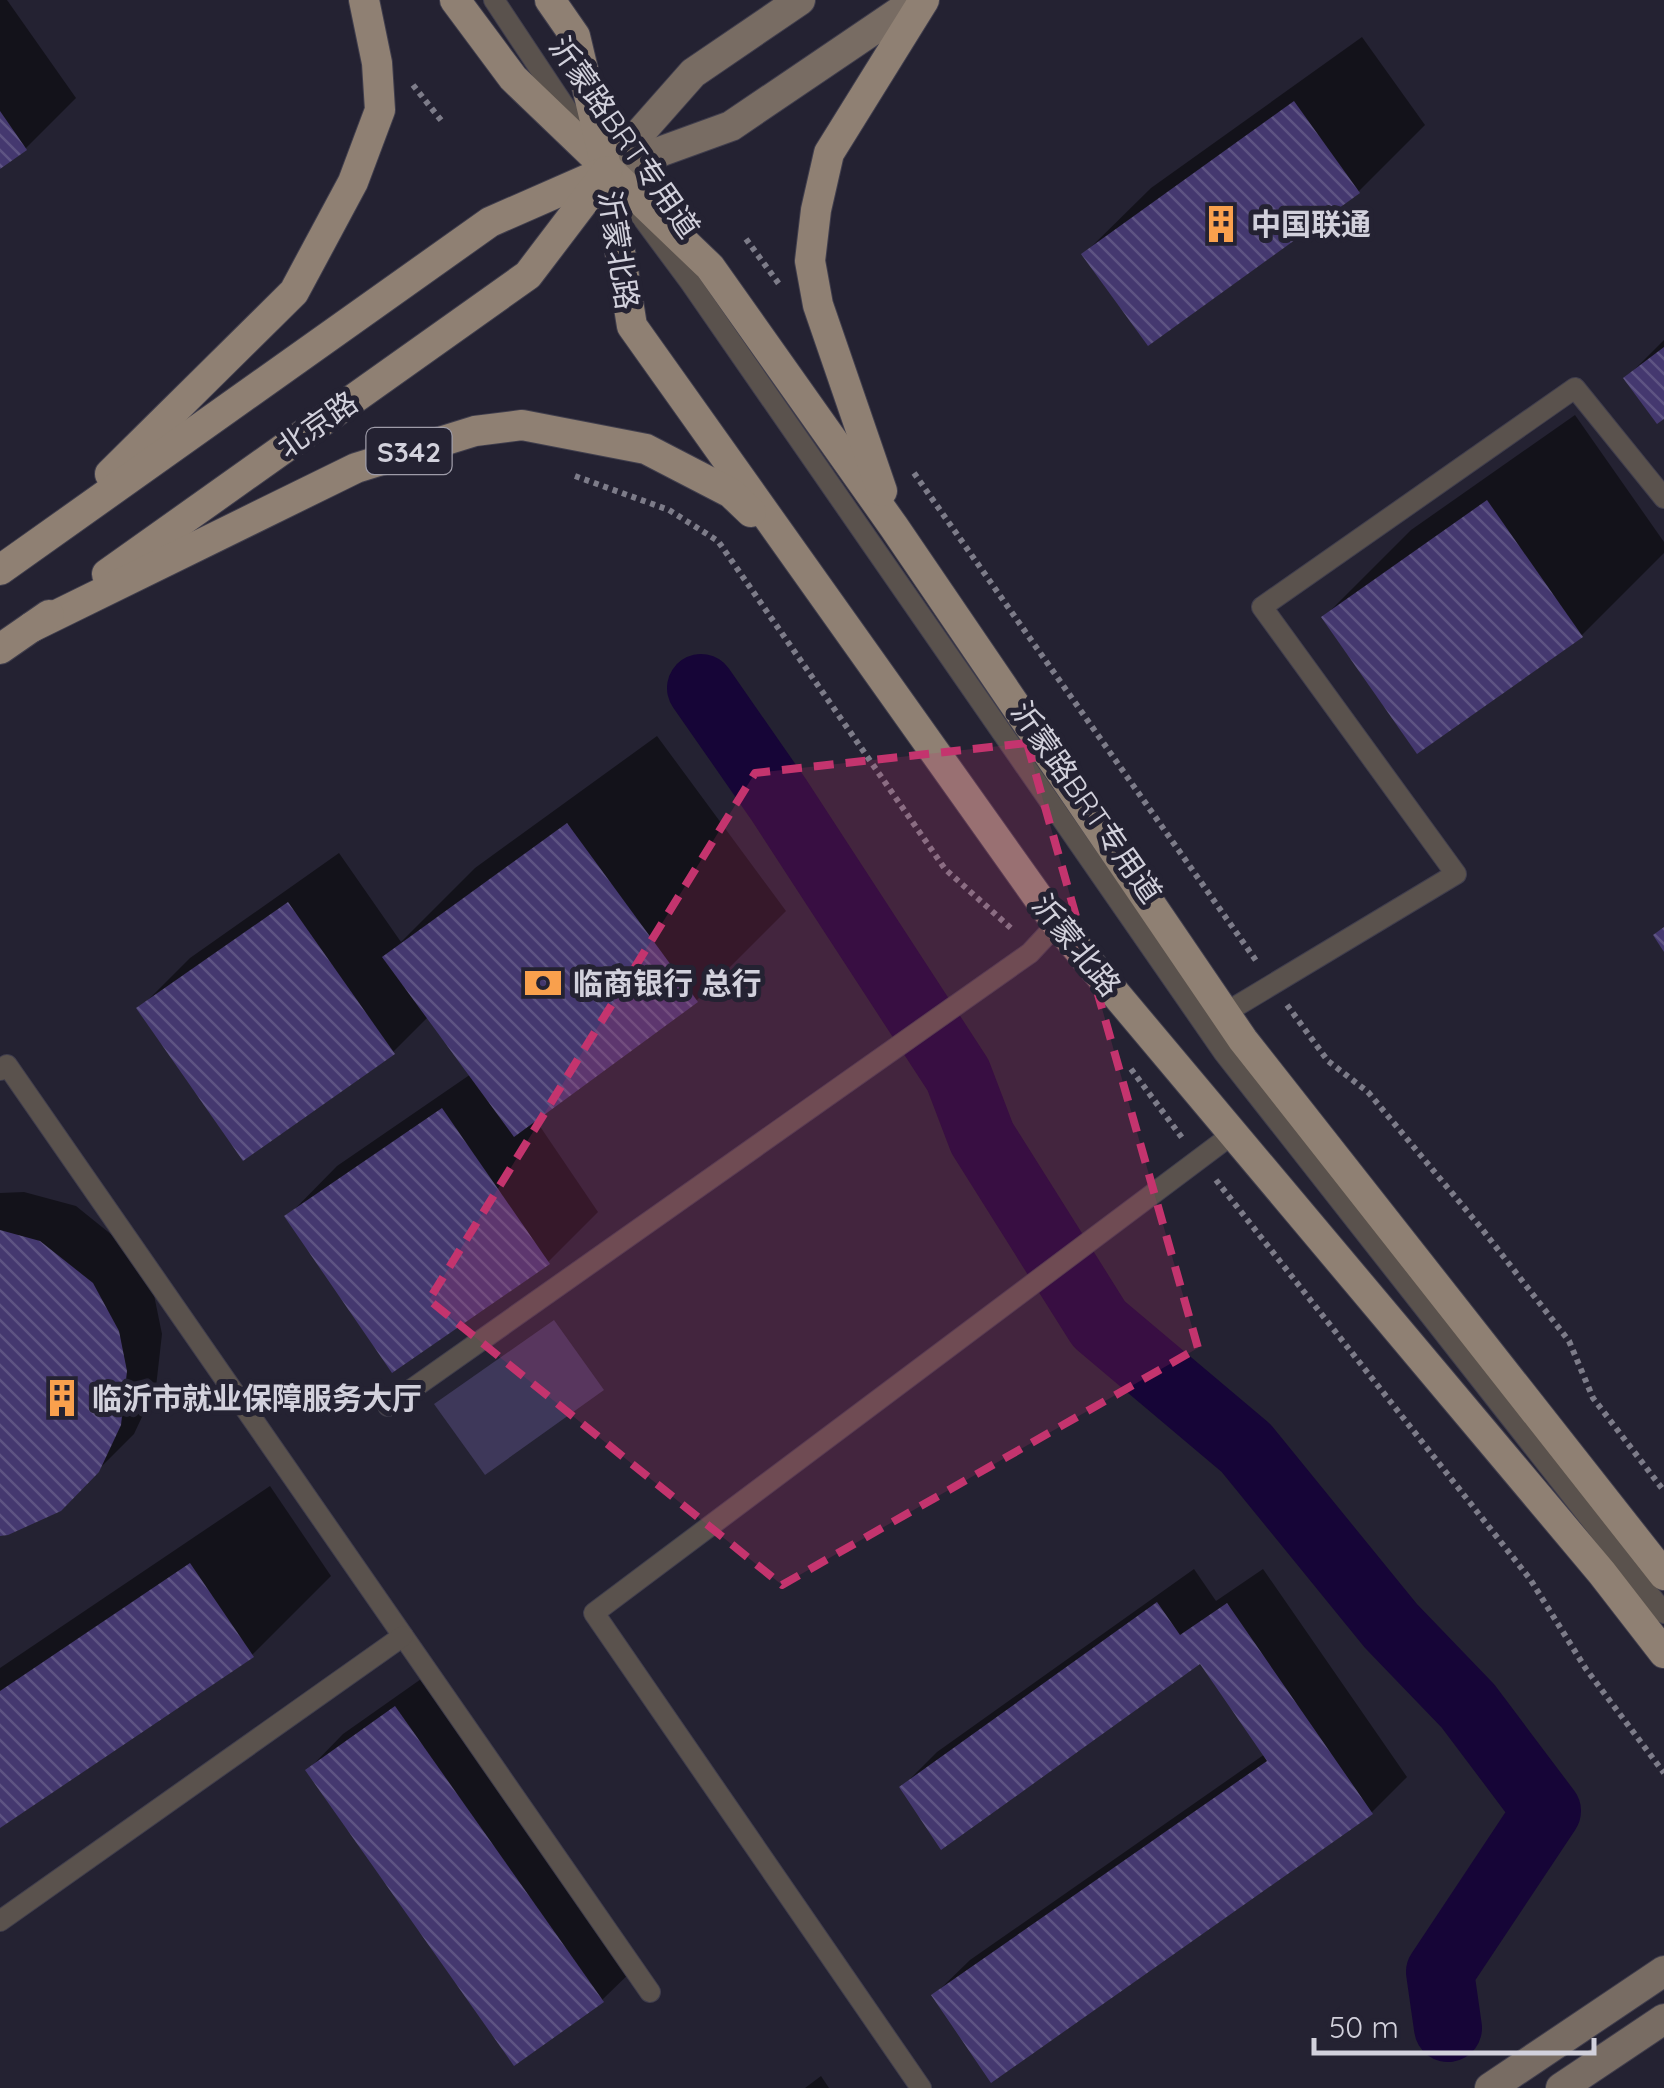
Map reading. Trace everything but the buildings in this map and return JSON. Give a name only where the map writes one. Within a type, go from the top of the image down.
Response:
[{"type":"main road","points":[[44,539],[294,292],[354,182],[380,110],[377,64],[364,0]]},
{"type":"main road","name":"沂蒙北路","points":[[455,0],[514,78],[710,267],[894,528],[1224,1013],[1664,1576]]},
{"type":"main road","name":"沂蒙北路","points":[[550,0],[575,36],[606,170],[632,326],[1057,924],[1590,1558],[1664,1653]]},
{"type":"main road","name":"北京路","points":[[0,650],[528,275],[606,170],[693,73],[800,0]]},
{"type":"main road","points":[[894,528],[818,306],[810,261],[829,153],[920,0]]},
{"type":"main road","name":"北京路","points":[[0,570],[490,222],[606,170],[731,126],[920,0]]},
{"type":"main road","name":"S342","points":[[32,627],[356,468],[475,431],[522,425],[646,449],[731,493],[788,546]]},
{"type":"main road","points":[[1490,2088],[1664,1971]]},
{"type":"main road","points":[[1561,2088],[1664,2019]]},
{"type":"lane","name":"沂蒙路BRT专用道","points":[[494,0],[606,170],[690,282],[1224,1053],[1664,1614]]},
{"type":"lane","points":[[1224,1013],[1456,874],[1262,606],[1575,388],[1664,498]]},
{"type":"lane","points":[[388,1406],[1030,954],[1057,924]]},
{"type":"lane","points":[[0,1070],[7,1065],[650,1992]]},
{"type":"lane","points":[[921,2088],[594,1613],[1234,1133]]},
{"type":"lane","points":[[0,1920],[403,1636]]},
{"type":"path","points":[[746,239],[781,286]]},
{"type":"path","points":[[906,462],[1328,1062],[1368,1092],[1493,1242],[1569,1341],[1592,1398],[1664,1491]]},
{"type":"path","points":[[575,476],[669,510],[718,540],[944,869],[1006,920],[1030,954]]},
{"type":"path","points":[[1120,1055],[1530,1579],[1586,1669],[1664,1773]]},
{"type":"highlighted area","points":[[1027,743],[1198,1348],[782,1585],[429,1300],[755,773]]},
{"type":"shaded area","points":[[554,1320],[604,1390],[485,1475],[434,1404]]},
{"type":"waterway","points":[[701,688],[779,800],[958,1075],[982,1138],[1099,1324],[1246,1448],[1391,1626],[1468,1706],[1547,1811],[1440,1972],[1448,2028]]},
{"type":"place","name":"中国联通","points":[[1221,224]]},
{"type":"place","name":"临商银行 总行","points":[[543,983]]},
{"type":"place","name":"临沂市就业保障服务大厅","points":[[62,1398]]}]
